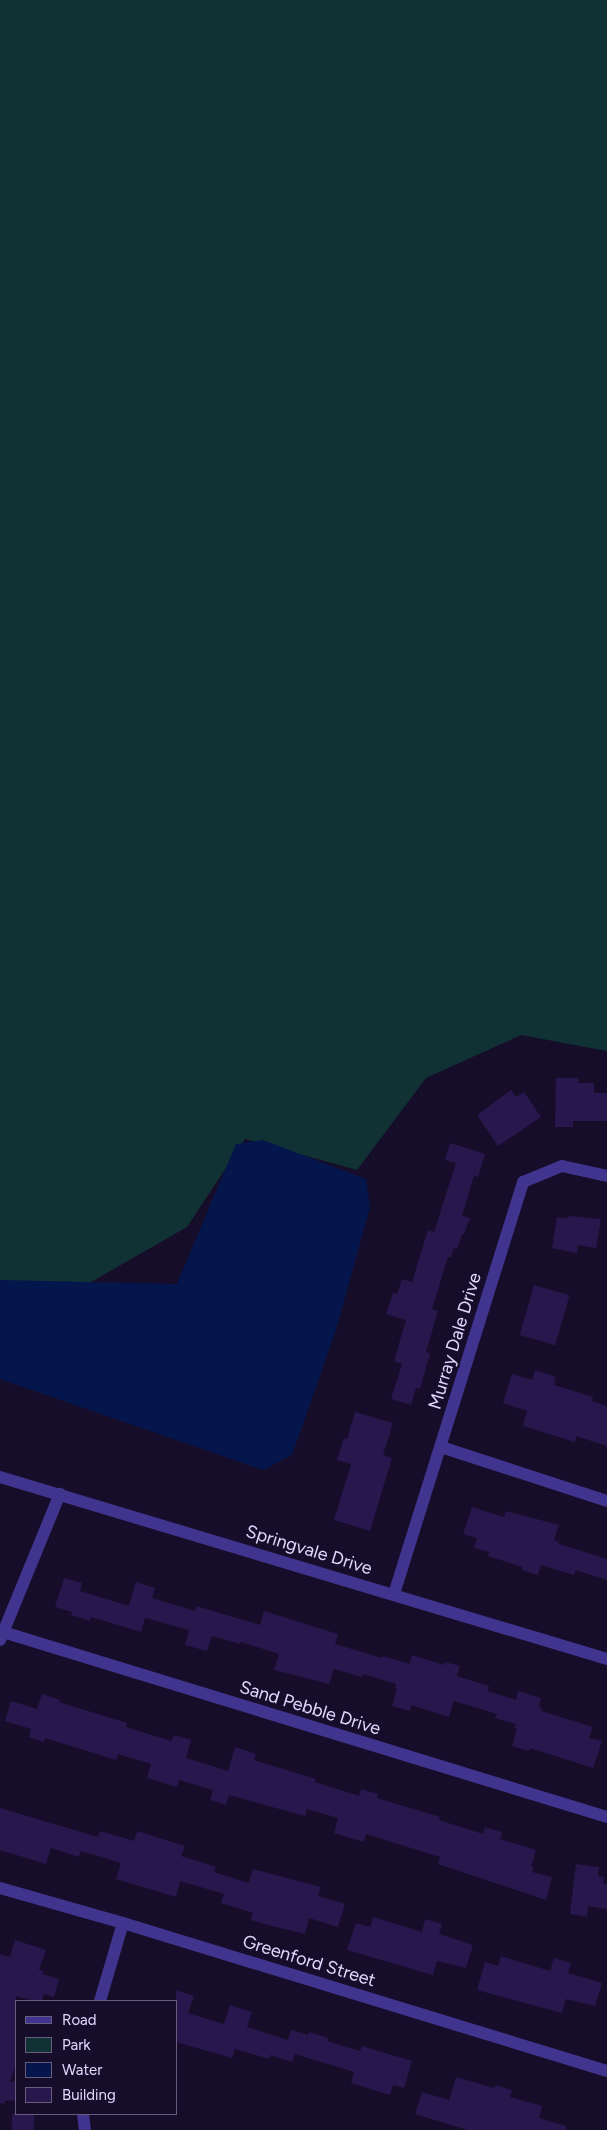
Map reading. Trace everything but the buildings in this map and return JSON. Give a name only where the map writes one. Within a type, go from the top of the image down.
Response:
[{"type":"street","name":"Murray Dale Drive","points":[[394,1594],[523,1182],[562,1166],[607,1176]]},
{"type":"street","points":[[441,1447],[607,1501]]},
{"type":"street","name":"Springvale Drive","points":[[0,1477],[607,1659]]},
{"type":"street","points":[[2,1636],[60,1494]]},
{"type":"street","name":"Sand Pebble Drive","points":[[2,1636],[607,1817]]},
{"type":"street","name":"Greenford Street","points":[[0,1888],[123,1923],[607,2071]]},
{"type":"street","points":[[100,2000],[123,1923]]},
{"type":"street","points":[[82,2115],[85,2130]]},
{"type":"green space","points":[[0,0],[607,0],[607,1051],[521,1035],[426,1078],[357,1170],[245,1139],[187,1227],[91,1282],[0,1290]]},
{"type":"water","points":[[263,1140],[366,1179],[370,1207],[336,1330],[292,1455],[263,1470],[0,1379],[0,1280],[177,1284],[236,1144]]}]
